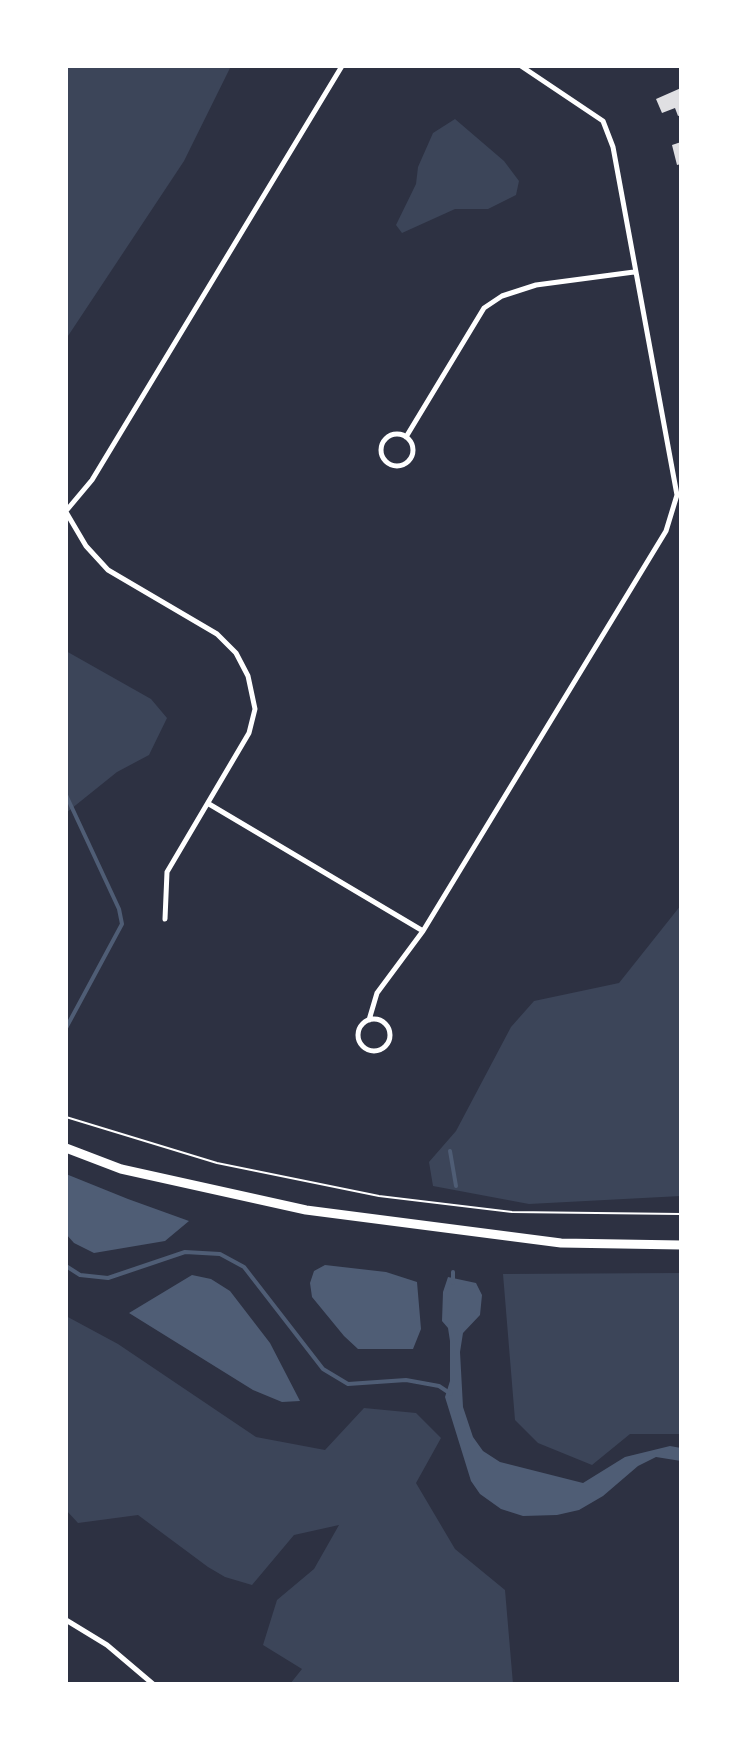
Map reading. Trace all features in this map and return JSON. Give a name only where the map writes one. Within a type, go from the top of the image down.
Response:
[{"type":"main road","points":[[66,1148],[121,1169],[306,1210],[561,1243],[681,1245]]},
{"type":"street","points":[[165,919],[167,872],[249,733],[255,709],[248,676],[236,653],[217,634],[108,570],[86,546],[66,512],[92,480],[342,66]]},
{"type":"street","points":[[369,1020],[383,1022],[390,1034],[388,1042],[377,1051],[365,1049],[357,1038],[361,1025],[369,1020],[377,993],[423,931],[666,531],[679,495],[634,272],[613,147],[603,121],[521,66]]},
{"type":"street","points":[[406,437],[484,308],[502,296],[536,285],[634,272]]},
{"type":"street","points":[[396,434],[406,437],[413,448],[412,457],[401,466],[388,464],[381,452],[384,440],[396,434]]},
{"type":"street","points":[[209,804],[423,931]]},
{"type":"street","points":[[66,1620],[107,1645],[153,1684]]},
{"type":"path","points":[[66,1117],[217,1163],[368,1195],[512,1212],[681,1214]]},
{"type":"shaded area","points":[[66,66],[231,66],[184,161],[66,339]]},
{"type":"shaded area","points":[[455,119],[504,161],[519,181],[516,195],[488,209],[455,209],[402,233],[396,225],[416,184],[418,167],[433,133]]},
{"type":"shaded area","points":[[66,651],[151,699],[167,718],[149,755],[117,772],[66,813]]},
{"type":"shaded area","points":[[681,905],[681,1196],[529,1204],[433,1186],[429,1162],[456,1131],[511,1027],[534,1001],[619,983]]},
{"type":"shaded area","points":[[66,1174],[189,1221],[165,1241],[94,1253],[74,1243],[66,1234]]},
{"type":"shaded area","points":[[325,1265],[386,1272],[417,1282],[421,1329],[413,1349],[358,1349],[344,1336],[312,1297],[310,1283],[314,1271]]},
{"type":"shaded area","points":[[681,1273],[681,1434],[630,1434],[592,1465],[538,1443],[515,1420],[503,1274]]},
{"type":"shaded area","points":[[192,1275],[211,1279],[230,1291],[270,1343],[300,1401],[282,1402],[253,1390],[129,1313]]},
{"type":"shaded area","points":[[448,1277],[476,1283],[482,1295],[480,1315],[463,1333],[460,1352],[463,1407],[473,1437],[483,1451],[500,1462],[583,1483],[625,1457],[670,1446],[681,1448],[681,1461],[656,1457],[638,1466],[603,1496],[579,1510],[557,1515],[523,1516],[501,1509],[480,1494],[471,1481],[445,1397],[450,1381],[450,1341],[448,1328],[442,1321],[443,1292]]},
{"type":"shaded area","points":[[66,1316],[118,1344],[256,1437],[325,1450],[364,1408],[416,1413],[441,1438],[416,1483],[455,1549],[505,1590],[513,1684],[290,1684],[302,1669],[263,1645],[277,1600],[314,1569],[339,1525],[294,1535],[252,1585],[225,1577],[208,1567],[138,1515],[78,1523],[66,1510]]},
{"type":"building","points":[[681,88],[681,115],[678,116],[675,108],[662,113],[656,99]]},
{"type":"building","points":[[681,142],[681,164],[677,165],[672,145]]},
{"type":"waterway","points":[[66,795],[119,909],[122,924],[66,1028]]},
{"type":"waterway","points":[[450,1151],[456,1186]]},
{"type":"waterway","points":[[66,1266],[80,1275],[108,1278],[185,1252],[220,1254],[244,1267],[323,1369],[348,1384],[406,1380],[439,1386],[451,1394]]},
{"type":"waterway","points":[[453,1272],[453,1283]]}]
